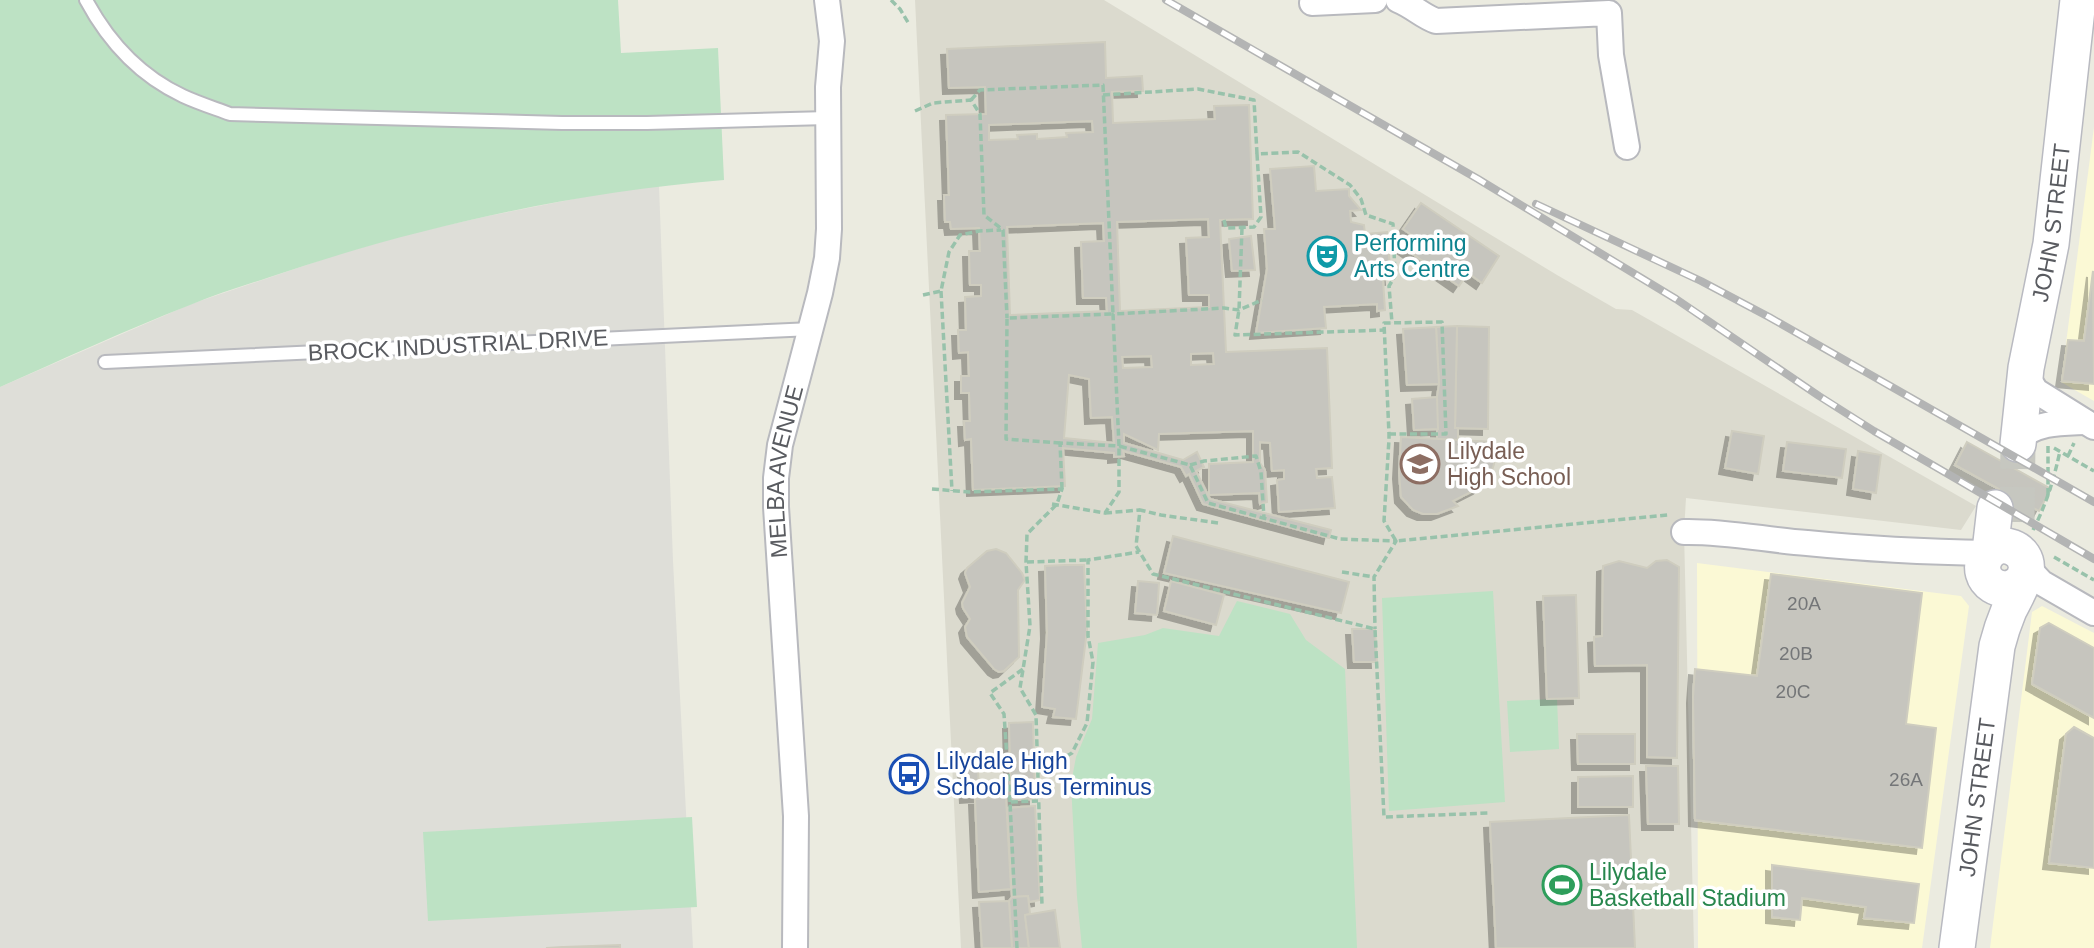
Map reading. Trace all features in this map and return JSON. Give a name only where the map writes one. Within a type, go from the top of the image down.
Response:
[{"type":"main road","name":"JOHN STREET","points":[[2022,441],[2026,368],[2050,244],[2078,0]]},
{"type":"main road","name":"JOHN STREET","points":[[1957,948],[1997,646],[2007,617],[2006,553]]},
{"type":"street","name":"MELBA AVENUE","points":[[795,948],[796,816],[776,516],[776,478],[789,406],[812,329],[827,258],[828,118],[832,41],[827,0]]},
{"type":"street","points":[[1312,2],[1375,0]]},
{"type":"street","points":[[1408,2],[1423,16],[1436,21],[1609,13],[1611,55],[1627,147]]},
{"type":"street","points":[[2026,368],[2036,391],[2085,430]]},
{"type":"street","points":[[2022,441],[2034,427],[2050,424],[2085,430]]},
{"type":"street","points":[[1677,523],[1705,531],[1805,543],[1924,552],[1954,563],[2006,553],[2042,583],[2094,614]]},
{"type":"lane","points":[[86,0],[103,29],[137,67],[181,95],[230,114],[562,123],[828,118]]},
{"type":"lane","name":"BROCK INDUSTRIAL DRIVE","points":[[105,362],[812,329]]},
{"type":"path","points":[[891,0],[909,24]]},
{"type":"path","points":[[915,111],[933,103],[971,100],[980,90],[1103,85],[1119,446],[1119,492],[1105,513]]},
{"type":"path","points":[[1104,95],[1198,89],[1254,100],[1261,217],[1254,227],[1242,228],[1226,228],[1224,220]]},
{"type":"path","points":[[971,100],[980,114],[984,215],[1003,230],[1007,318],[1006,439],[1119,446],[1190,465],[1256,456],[1261,472],[1264,518]]},
{"type":"path","points":[[1257,154],[1298,152],[1350,185],[1360,199],[1366,215],[1393,223],[1395,276],[1389,286],[1392,323]]},
{"type":"path","points":[[1242,228],[1239,310],[1235,335],[1385,330]]},
{"type":"path","points":[[952,491],[941,290],[949,252],[960,235],[1003,230]]},
{"type":"path","points":[[923,295],[941,290]]},
{"type":"path","points":[[1007,318],[1224,308],[1239,310],[1262,300]]},
{"type":"path","points":[[1389,434],[1446,434],[1442,322],[1384,323],[1389,434],[1384,521],[1396,541]]},
{"type":"path","points":[[2068,456],[2085,430]]},
{"type":"path","points":[[2022,441],[2060,451],[2094,471]]},
{"type":"path","points":[[2022,441],[2048,495]]},
{"type":"path","points":[[1042,905],[1035,715],[1020,688],[1030,626],[1027,534],[1054,504],[1062,489],[1060,443]]},
{"type":"path","points":[[2006,553],[2042,512],[2060,451]]},
{"type":"path","points":[[1190,465],[1208,503],[1340,539],[1396,541],[1677,523]]},
{"type":"path","points":[[932,489],[1062,489]]},
{"type":"path","points":[[1054,504],[1105,513],[1140,510],[1218,523]]},
{"type":"path","points":[[1140,510],[1136,546],[1153,574],[1376,629]]},
{"type":"path","points":[[1396,541],[1374,577],[1384,817],[1490,813]]},
{"type":"path","points":[[1026,562],[1065,563],[1139,552]]},
{"type":"path","points":[[1037,773],[1072,753],[1087,723],[1093,662],[1088,636],[1087,560]]},
{"type":"path","points":[[1342,572],[1374,577]]},
{"type":"path","points":[[1017,948],[1004,715],[990,693],[1023,669]]},
{"type":"path","points":[[1010,802],[1038,801]]},
{"type":"shaded area","name":"Lilydale High School","points":[[915,0],[1104,0],[1557,275],[1616,309],[1632,310],[1976,506],[1961,530],[1686,498],[1684,532],[1694,948],[961,948]]},
{"type":"shaded area","points":[[2094,127],[2094,401],[2061,382]]},
{"type":"shaded area","points":[[659,186],[673,561],[693,948],[0,948],[0,387],[191,304],[336,255],[412,233],[488,216],[604,193]]},
{"type":"shaded area","points":[[1697,563],[1961,596],[1969,606],[1922,948],[1698,948]]},
{"type":"shaded area","points":[[2042,606],[2094,633],[2094,948],[1990,948],[2032,612]]},
{"type":"green space","points":[[0,0],[618,0],[621,53],[718,48],[724,180],[551,203],[437,228],[325,259],[210,297],[0,387]]},
{"type":"green space","points":[[1493,591],[1505,802],[1389,811],[1382,598]]},
{"type":"green space","points":[[1237,601],[1290,614],[1306,640],[1345,669],[1357,948],[1082,948],[1071,784],[1076,757],[1092,719],[1098,643],[1145,635],[1163,628],[1219,636]]},
{"type":"green space","points":[[1557,699],[1559,749],[1510,752],[1507,701]]},
{"type":"green space","points":[[692,817],[697,907],[428,921],[423,832]]},
{"type":"building","points":[[1105,42],[1106,78],[1142,76],[1143,91],[1112,92],[1113,123],[1215,119],[1214,106],[1249,105],[1253,219],[1220,220],[1226,352],[1327,348],[1332,468],[1316,469],[1317,478],[1332,477],[1335,508],[1279,512],[1277,480],[1284,479],[1284,470],[1272,471],[1270,443],[1260,442],[1260,463],[1265,470],[1267,502],[1260,504],[1259,493],[1209,495],[1209,464],[1253,462],[1253,431],[1159,434],[1158,450],[1124,434],[1124,443],[1183,460],[1197,452],[1204,467],[1196,471],[1210,499],[1331,530],[1329,538],[1203,504],[1189,474],[1186,476],[1181,467],[1123,451],[1124,456],[1114,457],[1114,453],[1063,448],[1065,486],[973,490],[971,439],[965,440],[964,421],[970,421],[969,393],[961,393],[961,376],[969,376],[968,352],[959,353],[958,330],[966,330],[965,297],[981,296],[981,285],[970,285],[969,251],[980,251],[979,228],[951,229],[950,222],[945,222],[944,195],[949,195],[946,115],[986,114],[985,87],[949,88],[947,49]],"holes":[[[1092,121],[1093,132],[1066,133],[1067,137],[1037,139],[1037,134],[1017,135],[1018,139],[989,140],[989,125]],[[1208,219],[1209,237],[1186,238],[1189,295],[1209,295],[1209,307],[1120,311],[1117,222]],[[1103,223],[1104,241],[1081,242],[1083,298],[1106,298],[1107,311],[1010,315],[1007,227]],[[1213,353],[1214,364],[1191,365],[1191,354]],[[1151,356],[1152,367],[1123,368],[1122,357]],[[1069,375],[1089,379],[1091,418],[1112,417],[1114,443],[1064,438]]]},
{"type":"building","points":[[1314,166],[1316,191],[1349,189],[1349,196],[1361,210],[1350,211],[1351,222],[1364,225],[1365,234],[1387,232],[1391,279],[1383,280],[1385,310],[1377,311],[1377,304],[1324,307],[1326,328],[1256,333],[1267,269],[1264,229],[1275,229],[1270,169]]},
{"type":"building","points":[[1421,203],[1499,256],[1482,283],[1468,273],[1459,286],[1404,248],[1413,236],[1403,229]]},
{"type":"building","points":[[1251,236],[1255,270],[1232,271],[1229,239]]},
{"type":"building","points":[[2093,271],[2094,384],[2062,381],[2068,340],[2084,341]]},
{"type":"building","points":[[1457,326],[1489,327],[1488,429],[1455,428]]},
{"type":"building","points":[[1457,326],[1455,428],[1458,428],[1458,440],[1437,439],[1439,384],[1436,327]]},
{"type":"building","points":[[1436,327],[1439,384],[1407,385],[1403,329]]},
{"type":"building","points":[[1437,397],[1438,429],[1414,430],[1412,399]]},
{"type":"building","points":[[1732,431],[1764,436],[1758,474],[1725,468]]},
{"type":"building","points":[[1401,437],[1495,442],[1494,464],[1489,479],[1479,488],[1453,501],[1458,506],[1437,514],[1423,514],[1413,510],[1401,497]]},
{"type":"building","points":[[1787,442],[1846,449],[1842,478],[1783,471]]},
{"type":"building","points":[[1967,442],[2051,489],[2039,511],[1955,465]]},
{"type":"building","points":[[1858,451],[1881,455],[1876,493],[1853,489]]},
{"type":"building","points":[[1173,536],[1349,582],[1341,613],[1164,573]]},
{"type":"building","points":[[996,549],[1006,553],[1025,580],[1018,590],[1019,657],[1004,671],[999,672],[967,637],[965,627],[970,619],[962,603],[970,587],[965,573],[967,568],[987,551]]},
{"type":"building","points":[[1667,560],[1679,567],[1677,758],[1647,757],[1647,665],[1595,666],[1594,637],[1602,636],[1603,566],[1619,561],[1647,568],[1656,561]]},
{"type":"building","points":[[1084,565],[1087,630],[1076,719],[1053,717],[1055,709],[1042,707],[1047,633],[1045,566]]},
{"type":"building","points":[[1771,574],[1922,593],[1906,724],[1936,728],[1922,848],[1695,820],[1695,669],[1757,676]]},
{"type":"building","points":[[1138,581],[1159,583],[1157,615],[1135,613]]},
{"type":"building","points":[[1171,581],[1224,595],[1216,625],[1164,611]]},
{"type":"building","points":[[1576,595],[1579,698],[1547,699],[1543,596]]},
{"type":"building","points":[[2049,623],[2094,648],[2094,718],[2032,684],[2040,628]]},
{"type":"building","points":[[1352,629],[1375,629],[1377,662],[1354,662]]},
{"type":"building","points":[[1033,722],[1035,799],[1011,800],[1009,723]]},
{"type":"building","points":[[2074,727],[2094,738],[2094,868],[2049,863],[2066,734]]},
{"type":"building","points":[[1577,734],[1635,734],[1635,764],[1578,764]]},
{"type":"building","points":[[1646,766],[1678,766],[1679,824],[1648,824]]},
{"type":"building","points":[[978,767],[979,796],[966,797],[964,768]]},
{"type":"building","points":[[1633,776],[1633,807],[1578,807],[1578,777]]},
{"type":"building","points":[[1006,797],[1011,889],[979,892],[975,799]]},
{"type":"building","points":[[1035,806],[1040,900],[1029,902],[1028,896],[1012,897],[1007,808]]},
{"type":"building","name":"Lilydale Basketball Stadium","points":[[1629,815],[1635,948],[1496,948],[1490,822]]},
{"type":"building","points":[[1772,865],[1919,884],[1914,923],[1864,918],[1866,907],[1802,898],[1800,920],[1772,917]]},
{"type":"building","points":[[1028,896],[1030,914],[1025,915],[1029,948],[1012,948],[1009,901],[1012,897]]},
{"type":"building","points":[[1009,901],[1012,948],[982,948],[979,902]]},
{"type":"building","points":[[1055,910],[1060,948],[1029,948],[1025,915]]},
{"type":"building","points":[[620,945],[620,948],[546,948],[563,947]]},
{"type":"tunnel","points":[[2017,522],[2018,444]]},
{"type":"railway","points":[[1166,0],[1478,179],[1676,299],[1874,431],[2094,559]]},
{"type":"railway","points":[[1536,204],[1701,281],[1769,317],[2094,502]]},
{"type":"place","name":"Performing Arts Centre","points":[[1327,256]]},
{"type":"place","name":"Lilydale High School","points":[[1420,464]]},
{"type":"place","name":"Lilydale High School Bus Terminus","points":[[909,774]]},
{"type":"place","name":"Lilydale Basketball Stadium","points":[[1562,885]]}]
